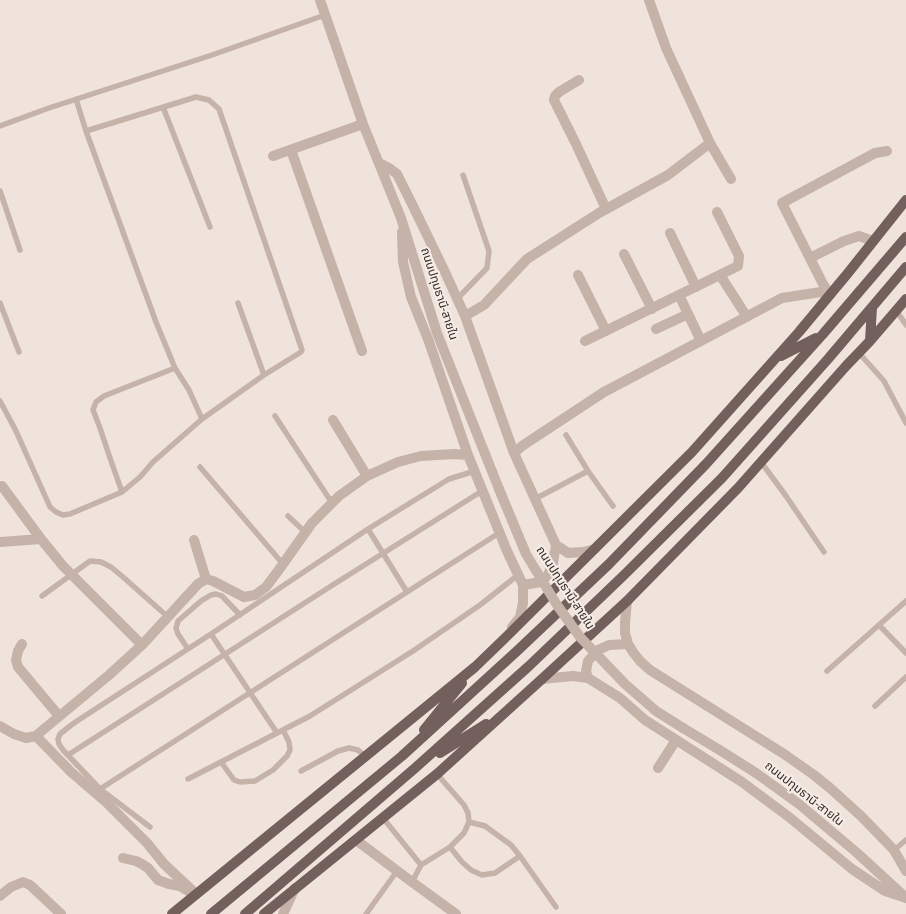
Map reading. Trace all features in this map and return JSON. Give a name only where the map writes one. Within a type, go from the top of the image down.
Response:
[{"type":"main road","points":[[172,914],[474,667],[503,640],[692,452],[830,295],[906,200]]},
{"type":"main road","points":[[214,912],[402,756],[517,651],[609,564],[706,464],[823,334],[906,237]]},
{"type":"main road","points":[[245,914],[414,769],[529,666],[622,577],[716,483],[828,359],[906,267]]},
{"type":"main road","points":[[264,914],[437,774],[627,601],[738,488],[906,299]]},
{"type":"main road","points":[[870,341],[872,307]]},
{"type":"main road","points":[[775,359],[823,334]]},
{"type":"main road","points":[[402,756],[474,667]]},
{"type":"main road","points":[[414,769],[511,707]]},
{"type":"street","name":"ถนนปทุมธานี-สายใน","points":[[320,0],[363,124],[401,218],[437,333],[526,554],[557,605],[580,637],[625,684],[656,711],[756,773],[799,804],[856,852],[906,898]]},
{"type":"street","points":[[649,0],[666,48],[710,143],[731,179]]},
{"type":"street","points":[[580,80],[559,92],[555,96],[554,100],[606,209]]},
{"type":"street","points":[[273,156],[363,124]]},
{"type":"street","points":[[465,316],[484,305],[527,259],[606,209],[668,175],[710,143]]},
{"type":"street","points":[[292,150],[362,351]]},
{"type":"street","points":[[830,295],[782,202],[875,153],[887,151]]},
{"type":"street","name":"ถนนปทุมธานี-สายใน","points":[[379,163],[389,168],[396,174],[412,204],[465,316],[514,453],[556,545],[568,553],[583,552],[595,549]]},
{"type":"street","points":[[585,341],[738,266],[739,256],[717,212]]},
{"type":"street","points":[[401,218],[403,262],[411,297],[428,339],[468,455],[506,551],[522,585],[523,603],[520,617],[503,640]]},
{"type":"street","points":[[670,233],[696,287]]},
{"type":"street","points":[[810,258],[844,241],[859,236],[873,241]]},
{"type":"street","points":[[624,254],[652,309]]},
{"type":"street","points":[[578,275],[606,331]]},
{"type":"street","points":[[720,275],[747,317]]},
{"type":"street","points":[[514,453],[522,446],[604,392],[782,298],[821,292],[830,295]]},
{"type":"street","points":[[679,295],[701,341]]},
{"type":"street","points":[[656,329],[688,314]]},
{"type":"street","points":[[333,420],[367,476]]},
{"type":"street","points":[[0,726],[14,734],[26,738],[36,736],[109,676],[142,644],[198,584],[206,579],[244,597],[254,595],[266,587],[312,522],[339,496],[367,476],[398,462],[421,456],[454,454],[468,455]]},
{"type":"street","points":[[2,486],[63,566],[142,644]]},
{"type":"street","points":[[0,542],[41,539]]},
{"type":"street","points":[[194,540],[206,579]]},
{"type":"street","points":[[522,585],[541,582],[548,575],[553,564],[556,545]]},
{"type":"street","points":[[627,601],[625,633],[628,644],[640,661],[650,670],[784,754],[814,775],[861,816],[894,850],[906,871]]},
{"type":"street","points":[[22,644],[18,651],[16,660],[18,667],[60,716]]},
{"type":"street","points":[[588,678],[586,671],[588,661],[598,650],[609,645],[628,644]]},
{"type":"street","points":[[542,679],[573,676],[588,678],[620,698],[645,720],[742,782],[789,817],[852,869],[884,891],[906,898]]},
{"type":"street","points":[[36,736],[71,772],[106,802],[195,895]]},
{"type":"street","points":[[658,768],[676,740]]},
{"type":"street","points":[[356,840],[456,914]]},
{"type":"street","points":[[123,858],[136,861],[148,868],[158,880],[180,886],[195,895]]},
{"type":"street","points":[[0,896],[11,887],[23,882],[30,885],[60,914]]},
{"type":"street","points":[[283,914],[296,888]]},
{"type":"lane","points":[[0,126],[76,99],[212,55],[325,15]]},
{"type":"lane","points":[[0,401],[16,431],[50,507],[63,515],[70,514],[122,492],[140,477],[153,462],[202,419],[302,350],[219,109],[209,100],[196,97],[86,131]]},
{"type":"lane","points":[[76,99],[86,131],[156,322],[175,368],[202,419]]},
{"type":"lane","points":[[163,107],[210,227]]},
{"type":"lane","points":[[457,299],[488,268],[489,251],[463,175]]},
{"type":"lane","points":[[0,191],[20,250]]},
{"type":"lane","points":[[238,302],[264,375]]},
{"type":"lane","points":[[0,303],[19,352]]},
{"type":"lane","points":[[896,310],[906,325]]},
{"type":"lane","points":[[859,353],[884,381],[906,423]]},
{"type":"lane","points":[[122,492],[93,410],[96,402],[104,396],[175,368]]},
{"type":"lane","points":[[275,416],[332,503]]},
{"type":"lane","points":[[566,435],[588,471],[613,506]]},
{"type":"lane","points":[[761,462],[824,552]]},
{"type":"lane","points":[[200,467],[283,564]]},
{"type":"lane","points":[[150,827],[100,789],[59,744],[58,739],[60,734],[368,530],[450,479],[475,471]]},
{"type":"lane","points":[[535,499],[588,471]]},
{"type":"lane","points":[[68,755],[482,491]]},
{"type":"lane","points":[[288,516],[305,532]]},
{"type":"lane","points":[[368,530],[407,592]]},
{"type":"lane","points":[[100,789],[499,533]]},
{"type":"lane","points":[[42,596],[90,561],[101,562],[111,566],[168,617]]},
{"type":"lane","points":[[188,779],[310,716],[413,651],[480,605],[518,575]]},
{"type":"lane","points":[[188,649],[176,628],[178,621],[201,601],[211,595],[216,594],[222,596],[240,615]]},
{"type":"lane","points":[[827,671],[906,601]]},
{"type":"lane","points":[[879,625],[906,653]]},
{"type":"lane","points":[[212,634],[250,692],[289,742],[290,750],[287,756],[273,770],[255,781],[240,782],[234,780],[221,762]]},
{"type":"lane","points":[[875,706],[906,677]]},
{"type":"lane","points":[[300,771],[338,750],[349,748],[358,750],[365,756]]},
{"type":"lane","points":[[412,882],[421,864],[450,847],[464,833],[469,822],[468,812],[464,805],[437,774]]},
{"type":"lane","points":[[383,818],[421,864]]},
{"type":"lane","points":[[469,822],[485,826],[511,845],[556,907]]},
{"type":"lane","points":[[894,850],[906,840]]},
{"type":"lane","points":[[450,847],[462,862],[471,870],[482,875],[495,874],[520,856]]},
{"type":"lane","points":[[366,914],[397,871]]}]
